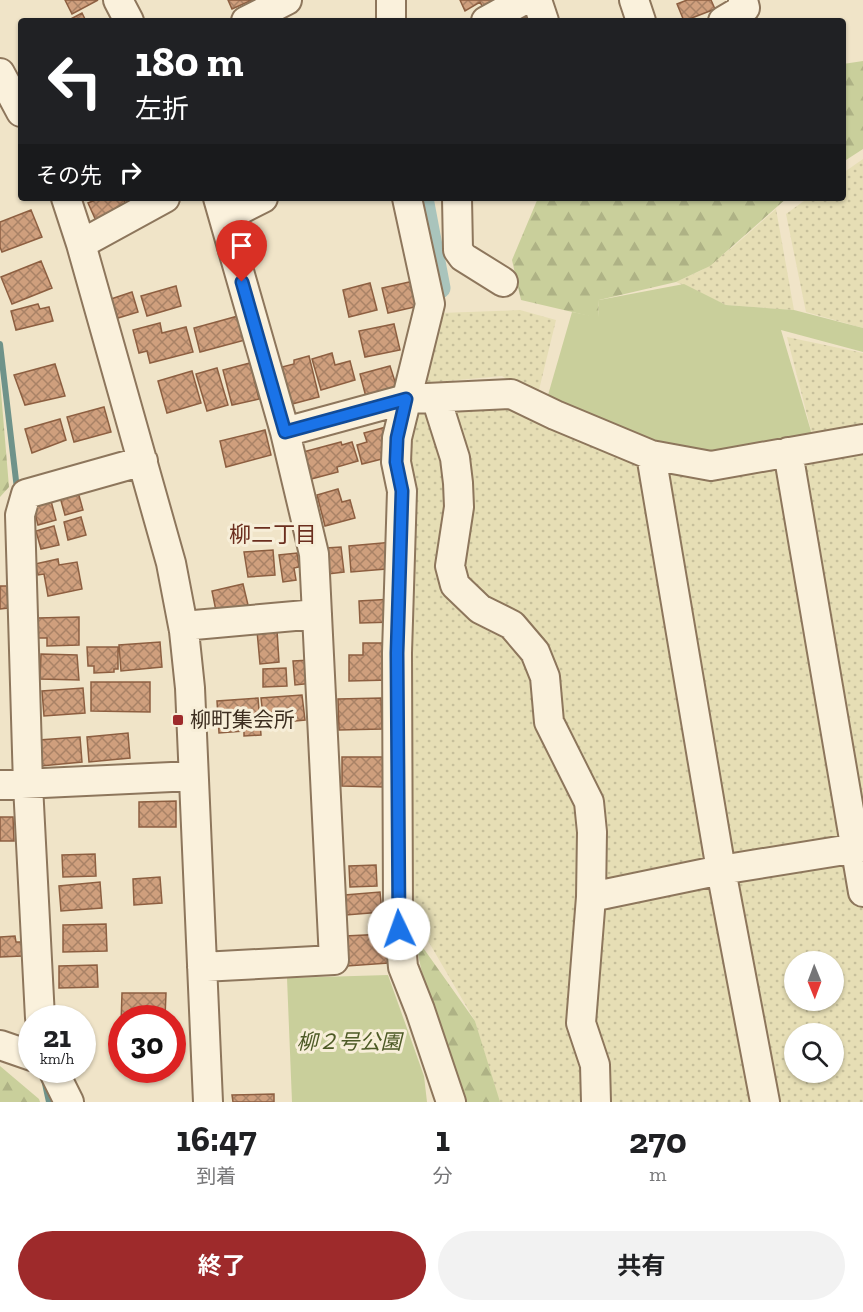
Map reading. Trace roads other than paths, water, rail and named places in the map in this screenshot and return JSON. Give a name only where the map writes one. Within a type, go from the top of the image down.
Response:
[{"type":"street","points":[[118,0],[127,18]]},
{"type":"street","points":[[252,18],[287,0]]},
{"type":"street","points":[[391,0],[391,18]]},
{"type":"street","points":[[491,18],[524,0]]},
{"type":"street","points":[[537,0],[543,18]]},
{"type":"street","points":[[634,0],[640,18]]},
{"type":"street","points":[[728,18],[745,8],[743,0]]},
{"type":"street","points":[[0,73],[18,106]]},
{"type":"street","points":[[67,201],[171,563],[183,626],[190,688],[208,1102]]},
{"type":"street","points":[[81,244],[160,201]]},
{"type":"street","points":[[202,967],[334,960],[314,554],[285,432],[221,208],[250,201]]},
{"type":"street","points":[[408,201],[430,304],[397,438],[396,462],[402,491],[397,653],[398,910],[403,967],[451,1102]]},
{"type":"street","points":[[457,201],[458,250],[463,257],[503,282]]},
{"type":"street","points":[[285,432],[406,399],[511,394],[651,455],[711,466],[863,439]]},
{"type":"street","points":[[436,398],[455,458],[458,483],[459,507],[450,566],[455,585],[480,609],[512,624],[535,652],[545,677],[549,722],[589,802],[592,832],[591,897],[582,1023],[595,1065],[596,1102]]},
{"type":"street","points":[[788,452],[859,847],[863,892]]},
{"type":"street","points":[[651,455],[721,870],[765,1102]]},
{"type":"street","points":[[39,1005],[28,785],[20,515],[26,494],[143,461]]},
{"type":"street","points":[[183,626],[317,614]]},
{"type":"street","points":[[0,785],[193,776]]},
{"type":"street","points":[[591,897],[721,870],[859,847]]},
{"type":"street","points":[[0,1045],[18,1051]]},
{"type":"street","points":[[60,1083],[69,1102]]},
{"type":"waterway","points":[[424,201],[440,288]]},
{"type":"waterway","points":[[0,344],[17,489]]},
{"type":"waterway","points":[[45,1083],[49,1102]]},
{"type":"place","name":"柳町集会所","points":[[178,720]]},
{"type":"district","name":"柳二丁目","points":[[273,534]]},
{"type":"park label","name":"柳２号公園","points":[[349,1042]]}]
